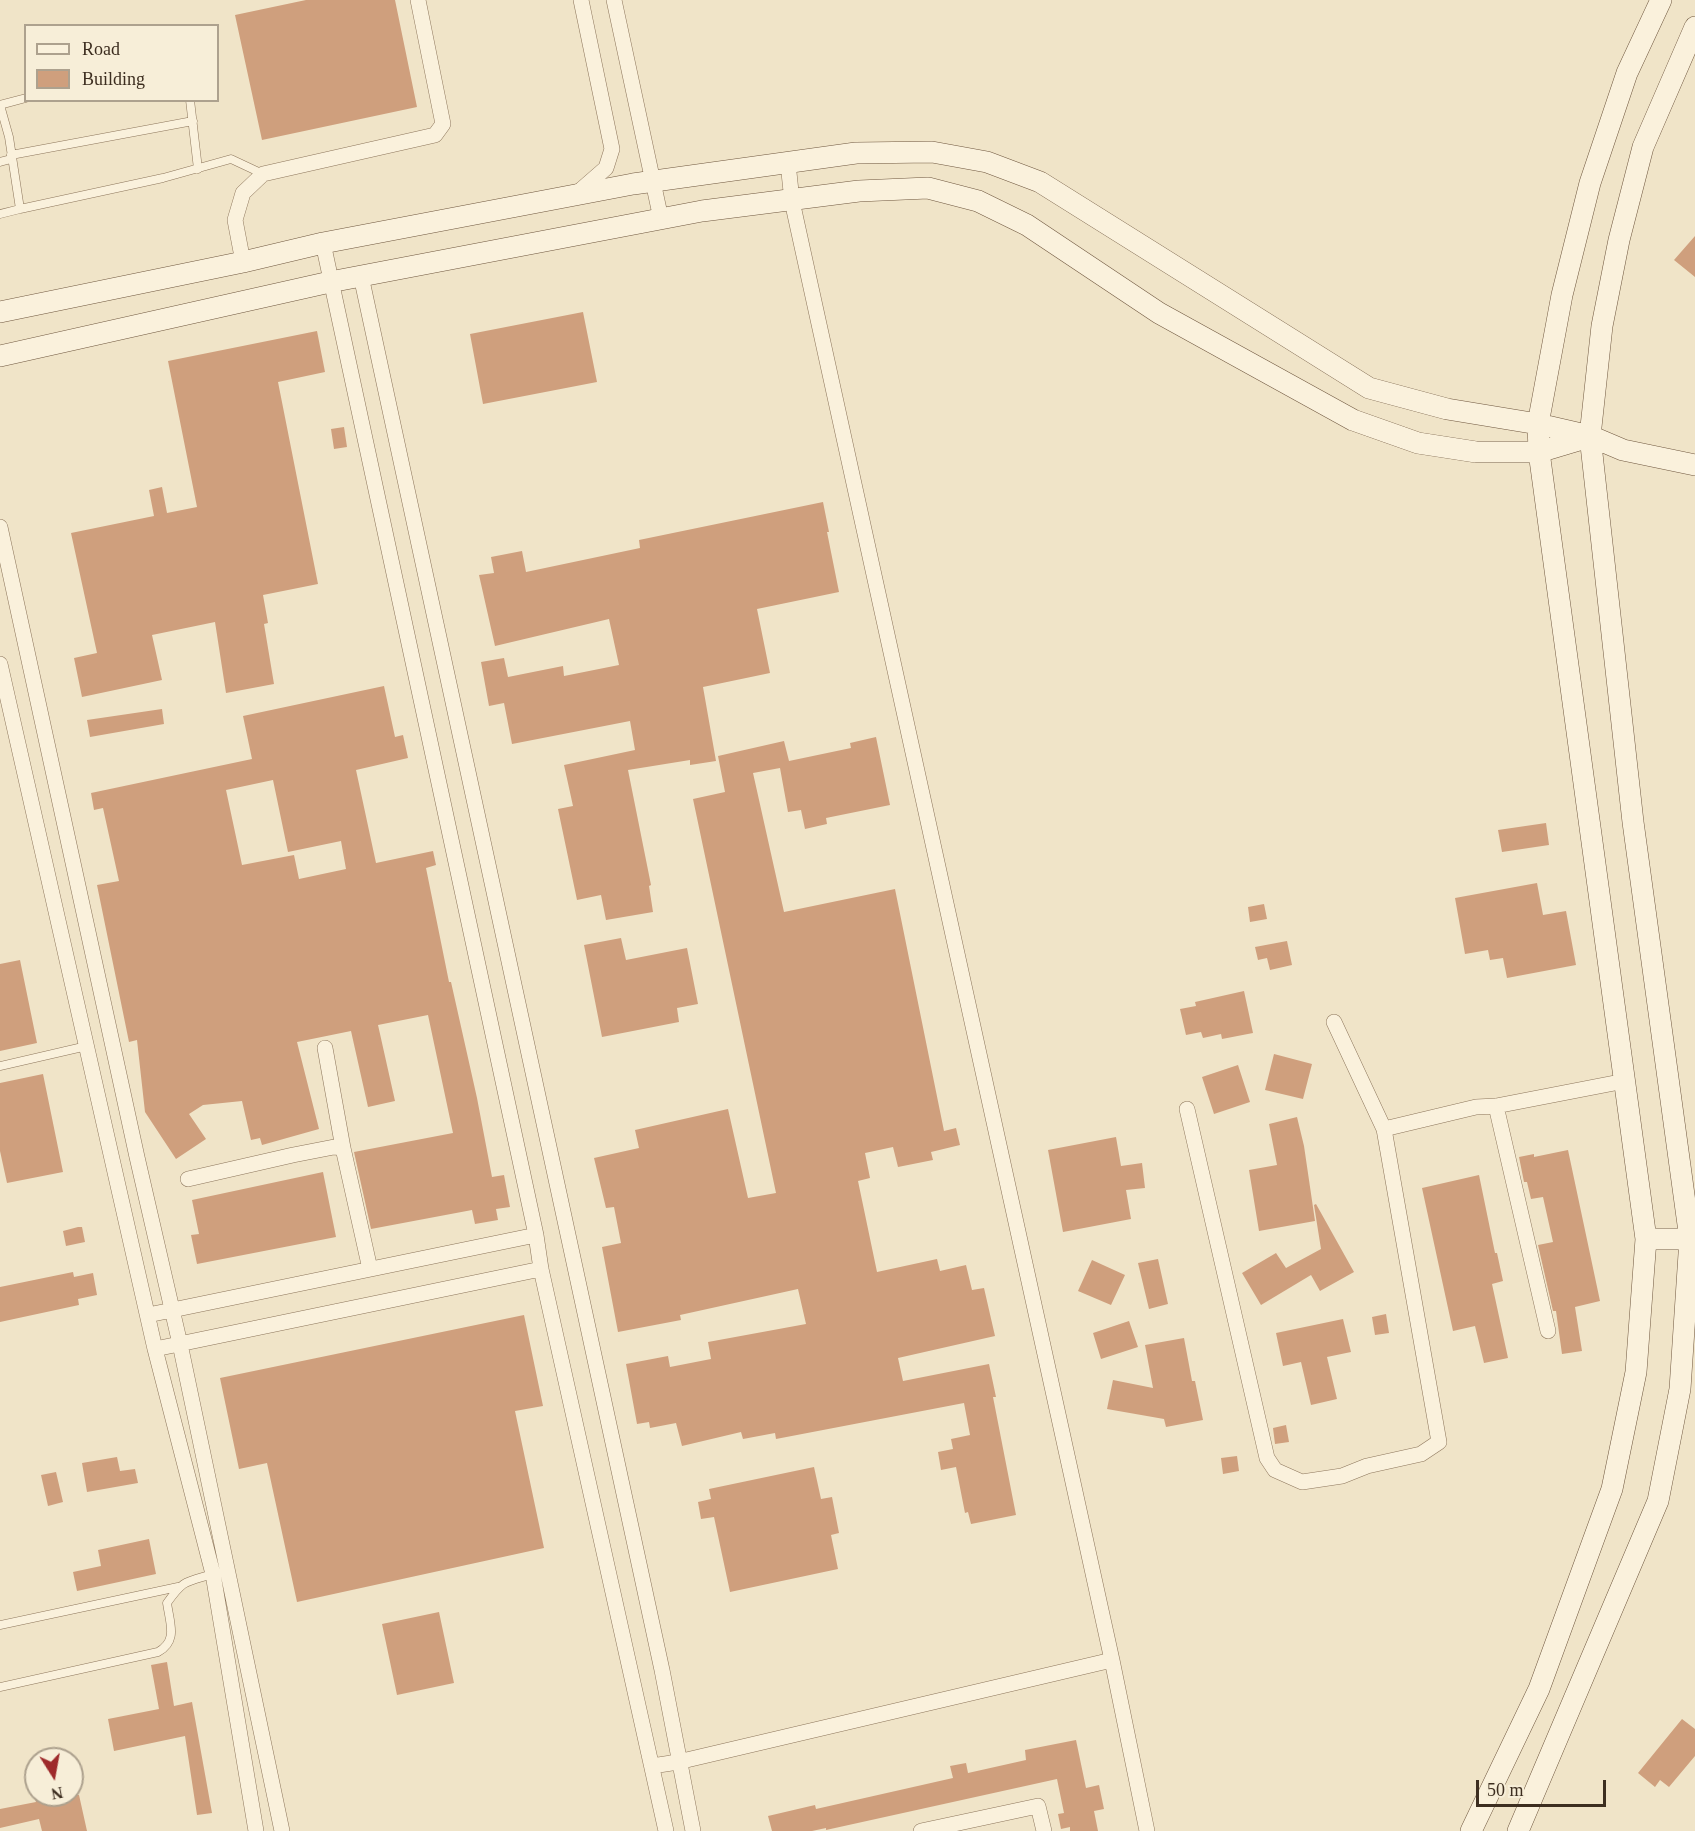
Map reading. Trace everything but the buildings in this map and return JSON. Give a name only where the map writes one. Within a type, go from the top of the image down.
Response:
[{"type":"street","points":[[243,262],[235,220],[243,193],[263,174],[435,135],[443,124],[418,0]]},
{"type":"street","points":[[573,196],[606,168],[612,149],[581,0]]},
{"type":"street","points":[[614,0],[661,219]]},
{"type":"street","points":[[1472,1831],[1539,1689],[1612,1489],[1636,1372],[1646,1239],[1539,452],[1538,424],[1562,295],[1590,183],[1627,73],[1660,0]]},
{"type":"street","points":[[1518,1831],[1658,1501],[1680,1389],[1693,1239],[1633,822],[1590,436],[1602,326],[1621,230],[1643,147],[1695,27]]},
{"type":"street","points":[[0,312],[243,262],[323,243],[653,182],[856,153],[932,152],[987,162],[1040,182],[1369,387],[1447,409],[1538,424],[1590,436],[1623,450],[1695,465]]},
{"type":"street","points":[[789,163],[792,201],[1148,1831]]},
{"type":"street","points":[[0,356],[330,282],[702,211],[859,191],[928,188],[978,201],[1027,225],[1159,313],[1353,420],[1418,443],[1476,452],[1539,452],[1590,436]]},
{"type":"street","points":[[323,243],[536,1234],[541,1269],[666,1831]]},
{"type":"street","points":[[361,276],[662,1670],[693,1831]]},
{"type":"street","points":[[0,527],[180,1344],[282,1831]]},
{"type":"street","points":[[0,664],[155,1349],[213,1574],[256,1831]]},
{"type":"street","points":[[1187,1109],[1267,1458],[1275,1470],[1302,1482],[1342,1476],[1367,1466],[1421,1454],[1439,1442],[1384,1129],[1334,1022]]},
{"type":"street","points":[[325,1048],[343,1148],[370,1269]]},
{"type":"street","points":[[1384,1129],[1476,1107],[1496,1106],[1625,1081]]},
{"type":"street","points":[[1496,1106],[1548,1331]]},
{"type":"street","points":[[188,1179],[293,1155],[334,1147],[343,1148]]},
{"type":"street","points":[[148,1315],[536,1234]]},
{"type":"street","points":[[1646,1239],[1693,1239]]},
{"type":"street","points":[[155,1349],[541,1269]]},
{"type":"street","points":[[652,1766],[678,1762],[1112,1660]]},
{"type":"street","points":[[929,1830],[1038,1806],[1044,1831]]},
{"type":"lane","points":[[20,209],[9,137],[0,105],[24,99]]},
{"type":"lane","points":[[190,102],[198,169]]},
{"type":"lane","points":[[0,162],[11,157],[193,120]]},
{"type":"lane","points":[[0,214],[198,169],[231,159],[263,174]]},
{"type":"lane","points":[[0,1066],[87,1046]]},
{"type":"lane","points":[[0,1687],[158,1653],[167,1647],[172,1637],[167,1603],[178,1587],[184,1582],[213,1574]]},
{"type":"lane","points":[[0,1625],[178,1587]]}]
